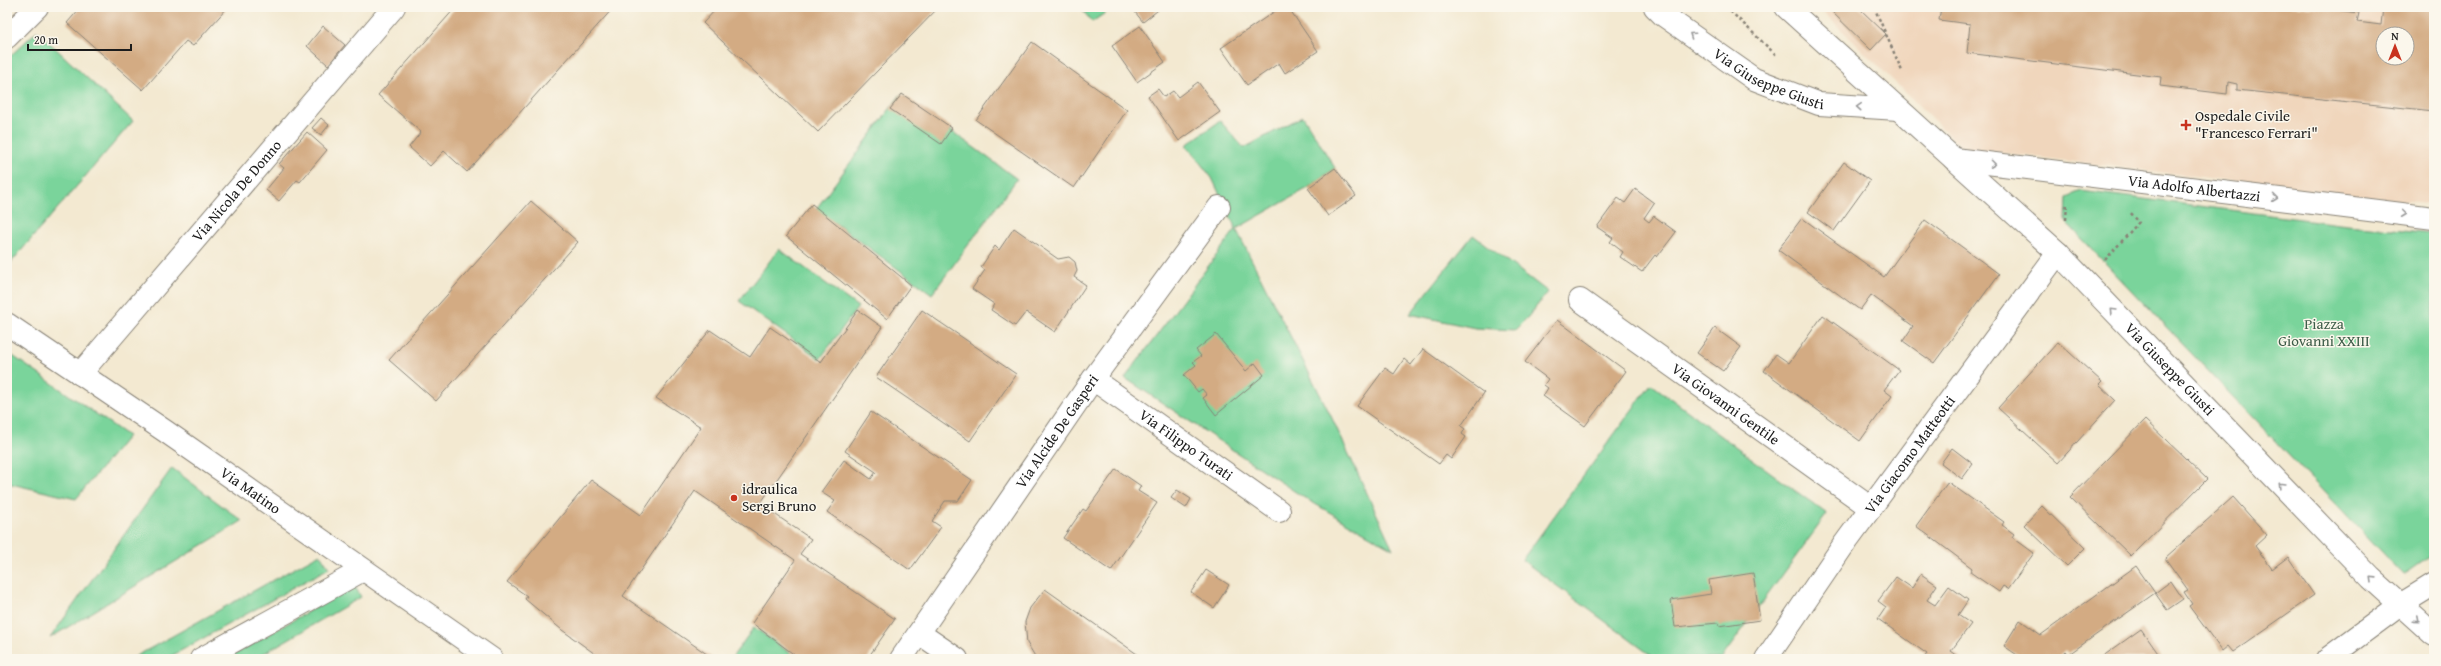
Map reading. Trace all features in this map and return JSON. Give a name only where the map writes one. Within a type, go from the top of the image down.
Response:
[{"type":"street","points":[[7,37],[37,7]]},
{"type":"street","name":"Via Nicola De Donno","points":[[80,374],[394,7]]},
{"type":"street","name":"Via Giuseppe Giusti","points":[[1655,7],[1754,79],[1819,104],[1898,109]]},
{"type":"street","name":"Via Giuseppe Giusti","points":[[1786,7],[2058,253],[2360,567],[2434,635]]},
{"type":"street","name":"Via Adolfo Albertazzi","points":[[1954,159],[2434,218]]},
{"type":"street","name":"Via Alcide De Gasperi","points":[[901,659],[1092,380],[1219,208]]},
{"type":"street","name":"Via Giacomo Matteotti","points":[[1766,659],[1871,508],[2058,253]]},
{"type":"street","name":"Via Giovanni Gentile","points":[[1580,300],[1871,508]]},
{"type":"street","name":"Via Matino","points":[[7,324],[166,431],[362,570],[492,659]]},
{"type":"street","name":"Via Filippo Turati","points":[[1092,380],[1280,511]]},
{"type":"street","points":[[201,659],[362,570]]},
{"type":"street","points":[[2327,659],[2400,605],[2434,584]]},
{"type":"street","points":[[919,633],[957,659]]},
{"type":"shaded area","name":"Ospedale Civile \"Francesco Ferrari\"","points":[[1818,7],[2434,7],[2434,205],[1962,148]]},
{"type":"green space","points":[[1080,7],[1110,7],[1111,9],[1092,22]]},
{"type":"green space","points":[[37,31],[133,121],[7,267],[7,59]]},
{"type":"green space","points":[[901,94],[1017,179],[932,294],[816,209]]},
{"type":"green space","points":[[1303,116],[1335,168],[1308,188],[1236,229],[1212,178],[1186,145],[1220,121],[1244,148]]},
{"type":"green space","name":"Piazza Giovanni XXIII","points":[[2081,191],[2347,225],[2434,233],[2434,553],[2403,575],[2066,222],[2067,197]]},
{"type":"green space","points":[[1236,229],[1330,414],[1393,549],[1303,497],[1125,378]]},
{"type":"green space","points":[[1473,235],[1548,292],[1515,330],[1475,328],[1410,314]]},
{"type":"green space","points":[[779,249],[858,307],[820,359],[739,301]]},
{"type":"green space","points":[[7,352],[128,436],[76,499],[7,483]]},
{"type":"green space","points":[[1651,384],[1827,514],[1721,659],[1656,659],[1522,560]]},
{"type":"green space","points":[[172,468],[242,521],[50,638]]},
{"type":"green space","points":[[320,554],[329,568],[166,659],[131,659]]},
{"type":"green space","points":[[354,585],[361,597],[254,659],[226,659]]},
{"type":"green space","points":[[754,627],[798,659],[731,659]]},
{"type":"building","points":[[81,7],[228,7],[193,46],[186,41],[143,90],[67,23]]},
{"type":"building","points":[[456,7],[614,7],[467,172],[444,151],[430,166],[409,147],[421,132],[378,95]]},
{"type":"building","points":[[718,7],[939,7],[818,132],[703,23]]},
{"type":"building","points":[[1131,7],[1162,7],[1143,22]]},
{"type":"building","points":[[1281,7],[1288,7],[1318,51],[1285,73],[1279,63],[1247,85],[1221,48]]},
{"type":"building","points":[[1827,7],[1858,7],[1886,34],[1871,50]]},
{"type":"building","points":[[1941,7],[2312,7],[2359,13],[2357,22],[2381,25],[2383,7],[2434,7],[2434,111],[2237,90],[2237,84],[2228,82],[2227,94],[2160,86],[2161,77],[1967,53],[1970,24],[1939,20]]},
{"type":"building","points":[[323,26],[345,45],[328,65],[307,46]]},
{"type":"building","points":[[1140,26],[1165,62],[1137,82],[1112,46]]},
{"type":"building","points":[[1032,42],[1127,110],[1074,188],[976,120]]},
{"type":"building","points":[[1198,82],[1220,112],[1179,141],[1148,96],[1158,89],[1164,97],[1173,91],[1178,97]]},
{"type":"building","points":[[902,94],[952,128],[941,144],[890,109]]},
{"type":"building","points":[[321,118],[329,125],[321,135],[312,128]]},
{"type":"building","points":[[307,132],[327,150],[300,182],[297,180],[279,201],[266,190],[284,168],[279,164]]},
{"type":"building","points":[[1844,162],[1870,181],[1834,231],[1808,212]]},
{"type":"building","points":[[1335,168],[1356,196],[1328,216],[1308,188]]},
{"type":"building","points":[[1635,189],[1654,203],[1644,218],[1649,222],[1654,216],[1676,232],[1657,257],[1655,255],[1642,272],[1620,257],[1623,252],[1610,242],[1613,238],[1597,227],[1618,198],[1625,203]]},
{"type":"building","points":[[531,201],[578,242],[436,401],[389,360]]},
{"type":"building","points":[[812,204],[911,285],[887,319],[786,236]]},
{"type":"building","points":[[1802,218],[1884,277],[1925,220],[1999,274],[1934,363],[1903,341],[1913,326],[1871,295],[1860,310],[1778,250]]},
{"type":"building","points":[[1014,228],[1058,259],[1069,257],[1075,262],[1077,271],[1074,277],[1086,285],[1055,332],[1026,312],[1015,326],[991,310],[994,304],[972,289],[985,270],[981,267],[995,246],[999,250]]},
{"type":"building","points":[[858,310],[882,327],[760,504],[811,539],[800,554],[895,619],[867,659],[800,659],[752,623],[795,560],[695,491],[623,596],[714,659],[602,659],[562,630],[525,599],[527,596],[507,582],[591,480],[641,515],[701,427],[656,398],[710,330],[750,357],[770,327],[821,362]]},
{"type":"building","points":[[922,310],[1016,374],[970,441],[876,377]]},
{"type":"building","points":[[1823,315],[1899,370],[1884,390],[1892,396],[1860,441],[1764,371],[1776,354],[1789,363]]},
{"type":"building","points":[[1557,320],[1626,371],[1585,426],[1543,396],[1548,388],[1544,385],[1548,379],[1525,362]]},
{"type":"building","points":[[1715,328],[1741,347],[1723,371],[1697,353]]},
{"type":"building","points":[[1216,334],[1246,371],[1255,363],[1264,375],[1216,415],[1203,398],[1207,395],[1202,389],[1198,392],[1184,375],[1196,365],[1193,362],[1201,356],[1196,350]]},
{"type":"building","points":[[2058,342],[2102,382],[2099,385],[2115,400],[2058,463],[1998,408]]},
{"type":"building","points":[[1423,349],[1484,393],[1461,426],[1465,429],[1462,434],[1466,437],[1451,459],[1446,455],[1439,464],[1357,406],[1385,368],[1394,374],[1404,359],[1411,365]]},
{"type":"building","points":[[871,412],[972,480],[958,501],[945,501],[932,521],[941,527],[910,570],[827,512],[835,501],[821,492],[844,460],[871,479],[876,472],[845,451]]},
{"type":"building","points":[[2145,420],[2207,479],[2131,556],[2070,497]]},
{"type":"building","points":[[1952,448],[1973,464],[1962,479],[1941,463]]},
{"type":"building","points":[[1116,469],[1141,486],[1138,491],[1157,503],[1111,571],[1063,538],[1083,509],[1086,511]]},
{"type":"building","points":[[1948,482],[2004,522],[2002,525],[2014,534],[2012,537],[2034,553],[2008,589],[2003,586],[1999,592],[1970,572],[1972,568],[1916,526]]},
{"type":"building","points":[[1177,490],[1191,499],[1186,508],[1171,498]]},
{"type":"building","points":[[2233,497],[2267,535],[2255,546],[2272,569],[2288,557],[2314,595],[2233,652],[2228,646],[2222,651],[2189,606],[2192,604],[2184,592],[2188,590],[2165,558]]},
{"type":"building","points":[[2042,506],[2085,548],[2067,566],[2024,525]]},
{"type":"building","points":[[2136,566],[2155,593],[2069,654],[2066,651],[2057,659],[2023,659],[2004,646],[2020,620],[2041,635]]},
{"type":"building","points":[[1206,570],[1229,585],[1214,608],[1191,592]]},
{"type":"building","points":[[1753,573],[1760,620],[1719,626],[1718,623],[1675,627],[1671,600],[1711,594],[1709,580]]},
{"type":"building","points":[[1921,574],[1937,585],[1927,600],[1935,605],[1949,586],[1968,600],[1958,615],[1971,624],[1951,651],[1962,659],[1923,659],[1927,654],[1878,619],[1886,607],[1878,601],[1896,577],[1912,588]]},
{"type":"building","points":[[2171,581],[2183,599],[2167,610],[2155,593]]},
{"type":"building","points":[[1045,589],[1144,659],[1036,658],[1027,643],[1025,622],[1030,608]]},
{"type":"building","points":[[2141,629],[2162,659],[2099,659]]},
{"type":"place","name":"Ospedale Civile \"Francesco Ferrari\"","points":[[2186,125]]},
{"type":"place","name":"idraulica Sergi Bruno","points":[[734,498]]}]
